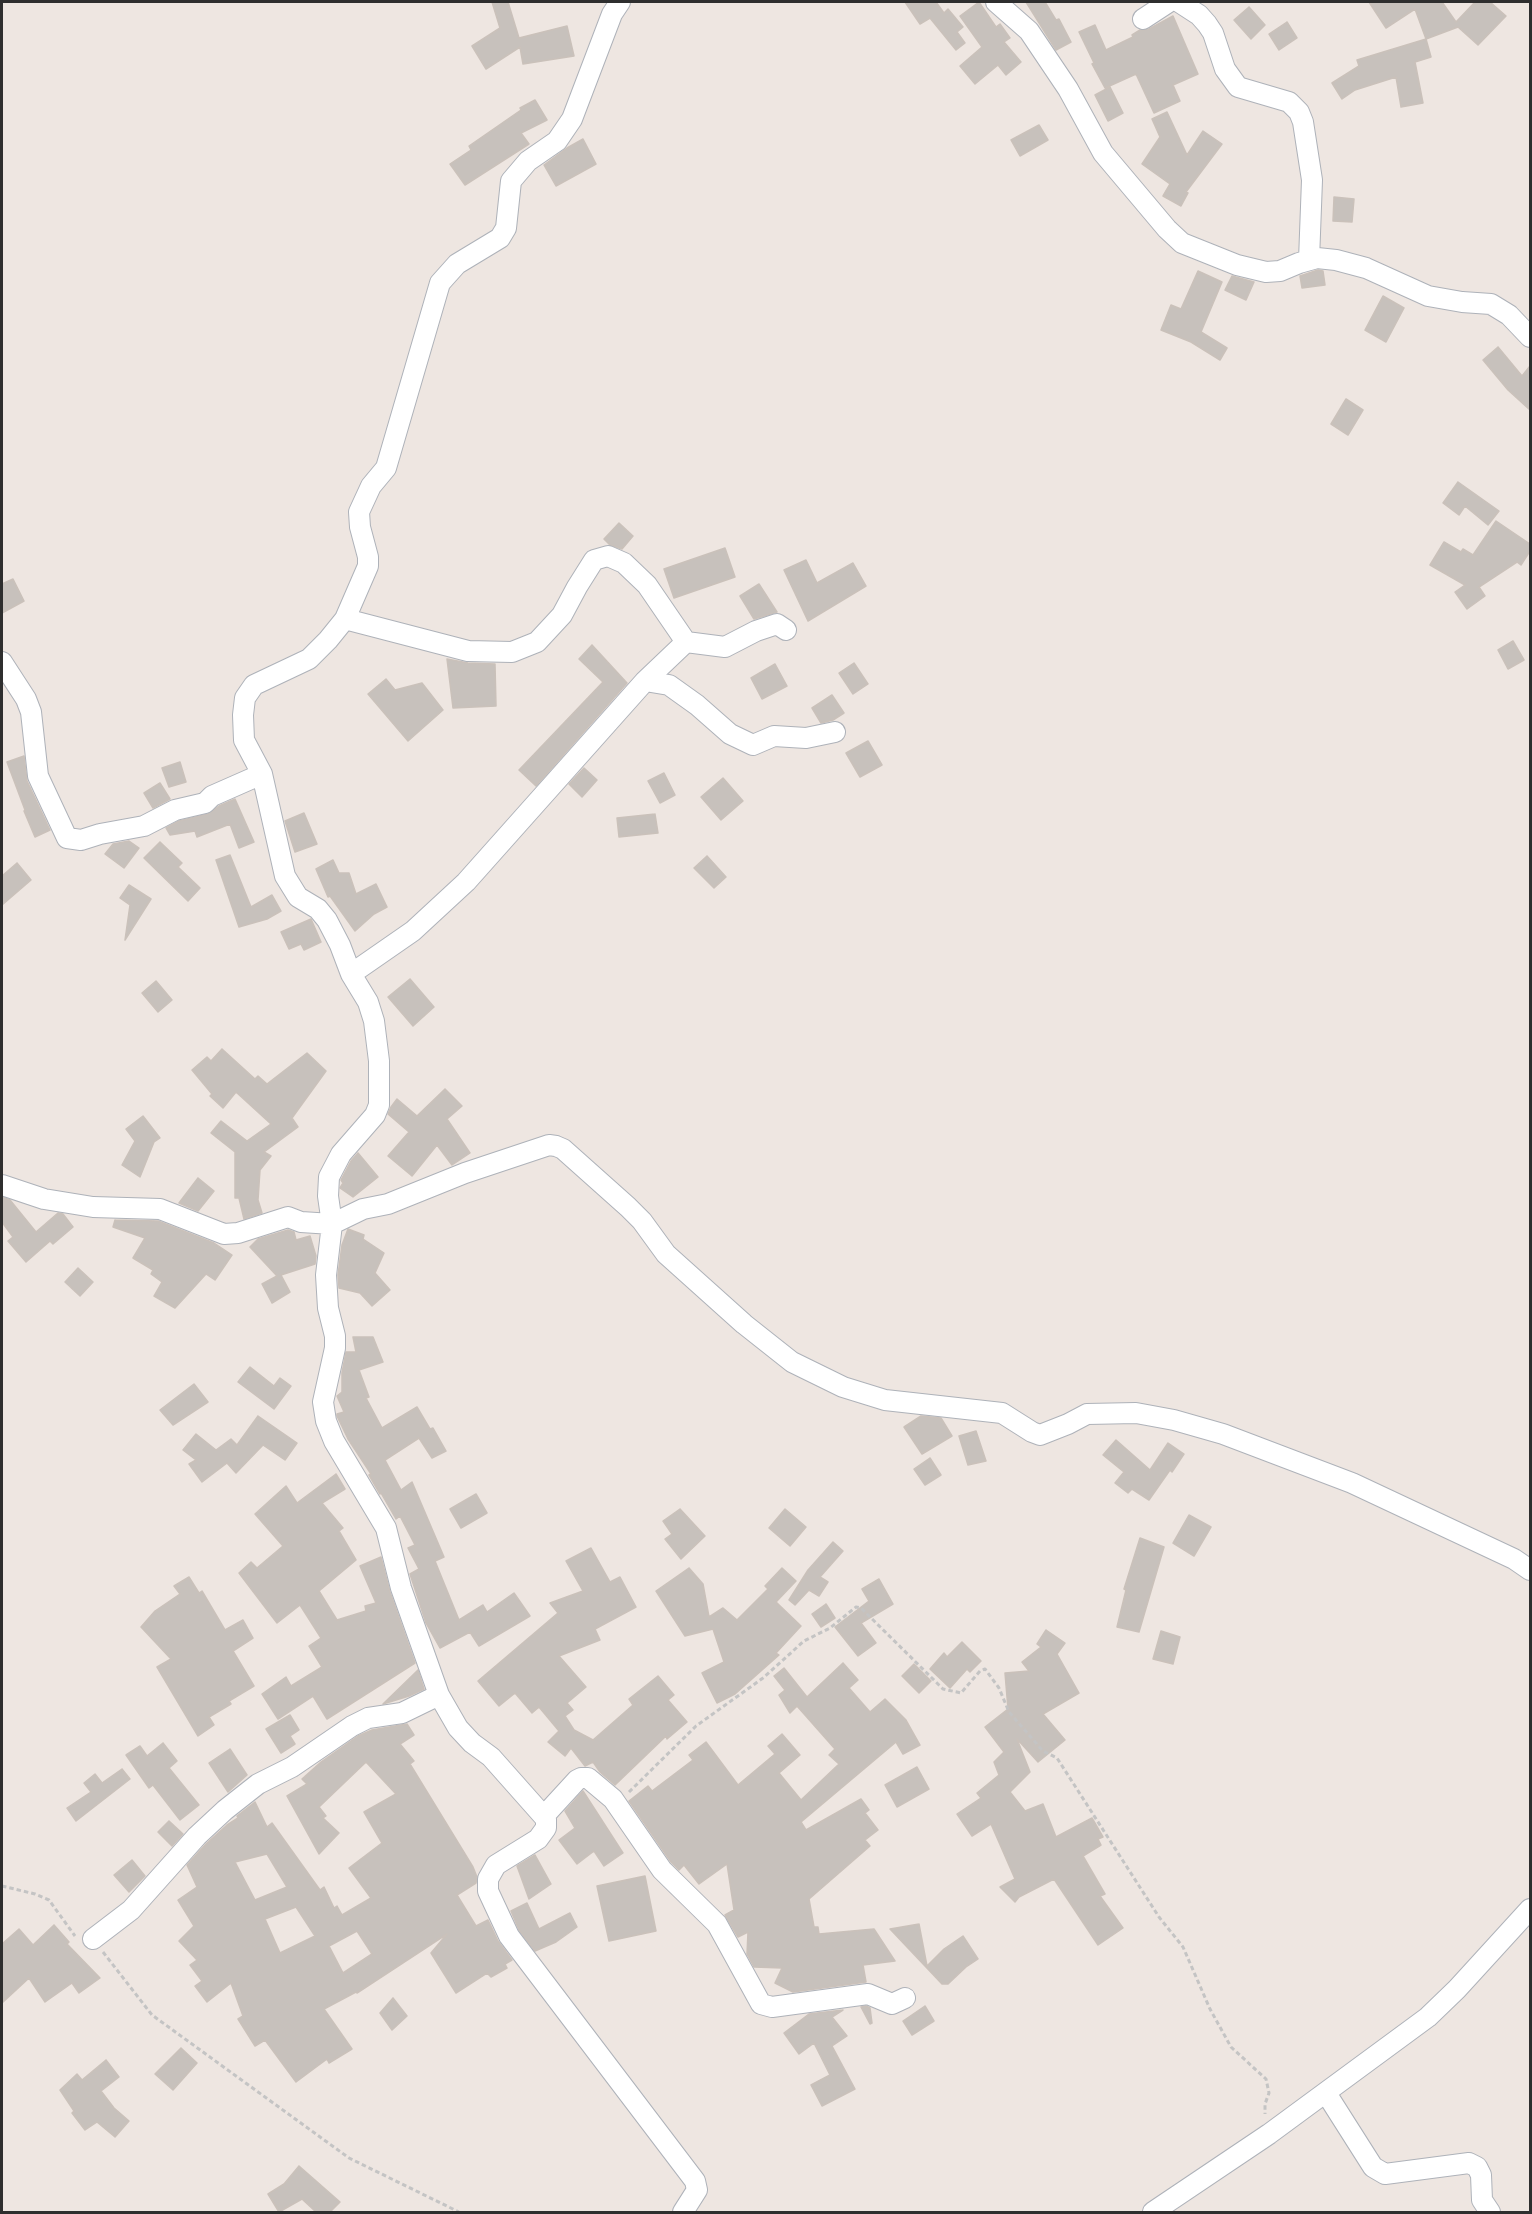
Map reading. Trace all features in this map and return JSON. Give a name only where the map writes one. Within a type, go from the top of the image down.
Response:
[{"type":"street","points":[[620,2],[612,14],[572,119],[556,141],[528,161],[511,181],[506,228],[500,238],[457,264],[440,283],[386,468],[371,486],[359,512],[368,566],[345,619],[309,659],[254,685],[245,698],[243,715],[244,740],[262,774],[285,876],[298,897],[318,909],[327,920],[340,945],[351,974],[368,1002],[374,1021],[379,1061],[379,1105],[375,1115],[341,1154],[329,1177],[328,1196],[332,1224],[326,1275],[334,1348],[324,1402],[326,1421],[334,1441],[386,1528],[401,1588],[439,1695],[458,1728],[472,1743],[491,1757],[546,1819],[546,1828],[538,1839],[496,1865],[488,1879],[488,1891],[509,1936],[694,2181],[697,2190],[683,2212]]},
{"type":"street","points":[[996,2],[1029,31],[1068,89],[1103,153],[1167,229],[1182,243],[1237,265],[1266,272],[1280,271],[1317,258],[1336,260],[1366,268],[1428,296],[1491,304],[1509,315],[1530,337]]},
{"type":"street","points":[[1143,19],[1169,2]]},
{"type":"street","points":[[1179,2],[1200,15],[1207,24],[1213,33],[1225,69],[1238,87],[1288,102],[1299,112],[1303,122],[1312,180],[1309,260]]},
{"type":"street","points":[[345,619],[468,651],[512,652],[537,642],[562,615],[594,560],[608,556],[624,563],[647,585],[686,642],[725,647],[756,631],[777,624],[786,630]]},
{"type":"street","points":[[351,974],[413,931],[466,882],[645,681],[686,642]]},
{"type":"street","points":[[2,662],[26,699],[33,728],[38,776],[68,837],[81,840],[144,826],[175,810],[205,803],[212,796],[262,774]]},
{"type":"street","points":[[645,681],[669,685],[697,705],[730,734],[753,745],[774,736],[806,738],[835,732]]},
{"type":"street","points":[[2,1185],[44,1199],[93,1207],[160,1209],[224,1234],[245,1232],[288,1217],[301,1222],[332,1224],[363,1209],[388,1204],[465,1173],[549,1145],[556,1146],[563,1149],[628,1207],[642,1221],[666,1254],[744,1324],[792,1362],[843,1387],[885,1400],[1002,1413],[1040,1435],[1087,1414],[1136,1413],[1174,1420],[1223,1434],[1352,1483],[1514,1559],[1530,1570]]},
{"type":"street","points":[[93,1940],[130,1910],[197,1836],[258,1784],[292,1767],[352,1726],[368,1718],[402,1713],[439,1695]]},
{"type":"street","points":[[544,1816],[581,1778],[588,1778],[617,1803],[662,1870],[717,1924],[761,2004],[771,2007],[868,1994],[892,2004],[904,1998]]},
{"type":"street","points":[[1153,2212],[1269,2134],[1428,2017],[1457,1989],[1530,1909]]},
{"type":"street","points":[[1326,2093],[1373,2167],[1384,2174],[1469,2163],[1477,2167],[1481,2175],[1482,2200],[1490,2212]]},
{"type":"path","points":[[617,1803],[696,1726],[764,1678],[804,1641],[830,1628],[856,1607],[861,1608],[943,1689],[960,1693],[980,1671],[985,1669],[999,1688],[1009,1712],[1043,1751],[1056,1758],[1160,1917],[1183,1947],[1209,2008],[1231,2047],[1266,2079],[1269,2093],[1264,2110],[1269,2134]]},
{"type":"path","points":[[2,1886],[49,1900],[81,1942],[93,1940],[152,2015],[348,2158],[459,2212]]},
{"type":"building","points":[[492,2],[508,2],[519,38],[567,26],[574,56],[523,64],[520,47],[486,69],[472,46],[500,28]]},
{"type":"building","points":[[905,2],[936,2],[944,13],[948,9],[963,27],[957,32],[965,43],[956,50],[930,18],[920,24]]},
{"type":"building","points":[[979,2],[996,27],[1000,24],[1010,38],[1004,42],[1021,62],[1006,75],[998,65],[975,84],[960,66],[982,47],[960,16]]},
{"type":"building","points":[[1026,2],[1045,2],[1056,20],[1059,19],[1071,42],[1056,50]]},
{"type":"building","points":[[1369,2],[1442,2],[1456,22],[1475,2],[1490,2],[1506,16],[1478,45],[1458,27],[1426,39],[1415,9],[1386,28]]},
{"type":"building","points":[[1249,7],[1265,25],[1251,39],[1234,20]]},
{"type":"building","points":[[1173,16],[1198,74],[1173,85],[1180,101],[1154,113],[1136,74],[1105,88],[1079,32],[1095,25],[1106,50],[1133,37],[1132,35],[1140,30],[1149,29]]},
{"type":"building","points":[[1287,22],[1297,38],[1279,50],[1269,34]]},
{"type":"building","points":[[1426,39],[1431,57],[1415,62],[1423,103],[1401,107],[1396,77],[1355,90],[1342,99],[1332,83],[1359,66],[1357,60]]},
{"type":"building","points":[[1110,87],[1123,113],[1108,121],[1095,95]]},
{"type":"building","points":[[535,100],[547,120],[521,133],[529,144],[465,185],[450,164],[471,150],[469,146],[521,110],[520,108]]},
{"type":"building","points":[[1167,112],[1187,155],[1203,131],[1222,144],[1186,192],[1188,193],[1181,206],[1163,196],[1170,184],[1142,164],[1160,137],[1152,119]]},
{"type":"building","points":[[1039,125],[1048,140],[1020,156],[1011,140]]},
{"type":"building","points":[[583,139],[596,164],[556,186],[544,165]]},
{"type":"building","points":[[1334,197],[1354,199],[1352,222],[1333,221]]},
{"type":"building","points":[[1318,270],[1323,271],[1325,285],[1302,288],[1300,276]]},
{"type":"building","points":[[1198,271],[1222,282],[1201,332],[1227,348],[1220,360],[1191,342],[1161,330],[1171,305],[1181,309]]},
{"type":"building","points":[[1232,276],[1254,282],[1246,300],[1225,290]]},
{"type":"building","points":[[1383,296],[1404,308],[1386,342],[1365,330]]},
{"type":"building","points":[[1498,347],[1522,376],[1530,366],[1530,410],[1508,390],[1483,360]]},
{"type":"building","points":[[1346,399],[1363,410],[1348,435],[1331,424]]},
{"type":"building","points":[[1458,482],[1499,511],[1488,525],[1465,506],[1459,515],[1443,503]]},
{"type":"building","points":[[1496,521],[1530,544],[1530,551],[1521,565],[1517,562],[1479,587],[1485,596],[1467,609],[1455,592],[1465,585],[1430,565],[1444,542],[1461,552],[1463,549],[1473,555]]},
{"type":"building","points":[[619,523],[633,536],[622,549],[610,545],[604,539]]},
{"type":"building","points":[[725,548],[735,577],[674,598],[664,569]]},
{"type":"building","points":[[806,560],[817,583],[853,563],[866,586],[808,621],[784,570]]},
{"type":"building","points":[[13,579],[24,601],[2,613],[2,584]]},
{"type":"building","points":[[759,584],[777,612],[754,619],[740,596]]},
{"type":"building","points":[[1513,641],[1524,660],[1508,669],[1498,650]]},
{"type":"building","points":[[592,645],[627,683],[536,786],[519,770],[603,682],[579,659]]},
{"type":"building","points":[[447,659],[468,663],[495,664],[496,706],[453,708]]},
{"type":"building","points":[[854,663],[868,684],[853,694],[839,673]]},
{"type":"building","points":[[775,664],[787,686],[762,699],[751,678]]},
{"type":"building","points":[[386,679],[395,690],[422,683],[443,710],[408,741],[368,694]]},
{"type":"building","points":[[832,695],[844,713],[833,720],[821,723],[812,708]]},
{"type":"building","points":[[868,741],[882,765],[860,777],[846,753]]},
{"type":"building","points":[[24,756],[27,781],[50,830],[35,837],[7,762]]},
{"type":"building","points":[[180,762],[186,782],[169,787],[162,768]]},
{"type":"building","points":[[584,768],[597,780],[582,797],[569,784]]},
{"type":"building","points":[[664,773],[675,795],[660,803],[648,781]]},
{"type":"building","points":[[723,778],[743,801],[721,820],[701,797]]},
{"type":"building","points":[[160,783],[170,799],[153,808],[144,793]]},
{"type":"building","points":[[235,799],[254,842],[239,848],[230,824],[197,837],[195,831],[170,835],[166,828],[179,821],[208,814]]},
{"type":"building","points":[[304,813],[317,844],[295,852],[285,821]]},
{"type":"building","points":[[655,814],[658,833],[619,837],[617,818]]},
{"type":"building","points":[[129,841],[139,848],[124,868],[105,854],[113,844]]},
{"type":"building","points":[[160,842],[182,863],[178,867],[200,888],[188,901],[144,858]]},
{"type":"building","points":[[230,855],[251,907],[272,895],[281,911],[267,919],[239,927],[216,860]]},
{"type":"building","points":[[707,856],[726,877],[714,888],[694,868]]},
{"type":"building","points":[[333,860],[339,873],[349,873],[356,894],[376,884],[387,907],[374,914],[355,931],[330,896],[328,897],[316,869]]},
{"type":"building","points":[[17,863],[31,880],[2,905],[2,876]]},
{"type":"building","points":[[129,885],[151,899],[125,940],[130,905],[120,898]]},
{"type":"building","points":[[311,919],[321,942],[304,950],[301,944],[289,949],[281,932]]},
{"type":"building","points":[[410,979],[434,1007],[413,1026],[388,997]]},
{"type":"building","points":[[156,981],[172,1000],[158,1012],[142,993]]},
{"type":"building","points":[[222,1049],[255,1079],[258,1076],[267,1084],[307,1053],[326,1071],[292,1118],[298,1127],[264,1152],[271,1156],[260,1170],[258,1200],[262,1213],[244,1219],[239,1198],[235,1198],[235,1152],[211,1133],[221,1121],[247,1141],[271,1124],[236,1092],[223,1108],[210,1096],[212,1094],[192,1070],[207,1057],[211,1061]]},
{"type":"building","points":[[445,1089],[462,1106],[447,1119],[470,1153],[452,1165],[437,1145],[412,1176],[388,1156],[409,1132],[388,1114],[397,1099],[417,1116]]},
{"type":"building","points":[[143,1116],[160,1138],[154,1142],[140,1177],[122,1165],[135,1141],[126,1129]]},
{"type":"building","points":[[358,1153],[378,1177],[353,1197],[340,1188],[343,1183],[341,1180]]},
{"type":"building","points":[[198,1178],[214,1191],[198,1211],[179,1203]]},
{"type":"building","points":[[2,1197],[10,1200],[36,1232],[58,1213],[63,1214],[73,1227],[53,1244],[50,1241],[26,1262],[8,1241],[13,1237],[2,1222]]},
{"type":"building","points":[[115,1220],[158,1221],[214,1243],[232,1255],[215,1280],[206,1274],[175,1308],[154,1296],[162,1282],[151,1274],[153,1270],[133,1258],[145,1238],[113,1227]]},
{"type":"building","points":[[348,1229],[364,1235],[363,1239],[384,1253],[375,1273],[390,1290],[372,1306],[360,1293],[339,1288],[338,1275],[342,1245]]},
{"type":"building","points":[[288,1230],[294,1232],[296,1240],[310,1236],[316,1256],[315,1264],[281,1275],[290,1292],[272,1303],[262,1284],[277,1276],[250,1247],[258,1239]]},
{"type":"building","points":[[78,1268],[93,1282],[80,1296],[65,1282]]},
{"type":"building","points":[[353,1337],[373,1337],[383,1362],[359,1370],[369,1397],[366,1398],[382,1428],[417,1407],[430,1429],[433,1428],[446,1451],[432,1458],[419,1438],[385,1460],[401,1490],[412,1482],[444,1557],[435,1561],[459,1620],[483,1605],[487,1612],[514,1593],[530,1616],[479,1646],[470,1632],[440,1648],[426,1623],[410,1574],[419,1569],[408,1548],[415,1545],[400,1516],[396,1519],[380,1494],[337,1416],[344,1412],[337,1396],[342,1392],[342,1373],[346,1352],[356,1352]]},
{"type":"building","points":[[250,1367],[274,1386],[280,1378],[291,1386],[274,1409],[238,1382]]},
{"type":"building","points":[[194,1384],[208,1402],[173,1425],[160,1410]]},
{"type":"building","points":[[258,1416],[297,1443],[285,1460],[263,1445],[236,1473],[227,1463],[202,1482],[189,1464],[196,1460],[183,1450],[196,1434],[216,1450],[231,1439],[237,1445]]},
{"type":"building","points":[[921,1416],[941,1418],[952,1436],[922,1454],[904,1427]]},
{"type":"building","points":[[976,1431],[986,1461],[968,1465],[959,1436]]},
{"type":"building","points":[[1116,1440],[1150,1470],[1168,1443],[1184,1454],[1149,1500],[1132,1489],[1128,1493],[1115,1483],[1124,1472],[1103,1455]]},
{"type":"building","points":[[930,1458],[941,1475],[925,1485],[914,1469]]},
{"type":"building","points":[[336,1474],[345,1489],[322,1503],[343,1528],[339,1531],[356,1560],[319,1591],[337,1620],[366,1611],[365,1606],[376,1603],[360,1566],[381,1557],[390,1592],[415,1663],[327,1719],[313,1696],[278,1719],[262,1694],[286,1677],[291,1686],[322,1667],[309,1646],[321,1638],[300,1605],[277,1623],[239,1573],[251,1562],[257,1568],[283,1546],[255,1514],[286,1486],[297,1503]]},
{"type":"building","points":[[476,1494],[487,1513],[461,1528],[450,1509]]},
{"type":"building","points":[[680,1509],[705,1536],[681,1559],[665,1539],[672,1534],[663,1521]]},
{"type":"building","points":[[785,1509],[806,1527],[790,1546],[769,1528]]},
{"type":"building","points":[[1189,1515],[1211,1527],[1194,1556],[1173,1543]]},
{"type":"building","points":[[1140,1538],[1164,1547],[1139,1632],[1117,1627],[1126,1590],[1124,1589]]},
{"type":"building","points":[[833,1542],[843,1551],[820,1577],[828,1582],[819,1596],[809,1590],[795,1605],[789,1600],[808,1570]]},
{"type":"building","points":[[591,1548],[610,1582],[620,1577],[636,1607],[595,1629],[600,1640],[559,1656],[586,1687],[567,1703],[573,1710],[565,1716],[574,1730],[593,1740],[633,1705],[629,1699],[658,1676],[674,1695],[668,1700],[687,1722],[667,1739],[666,1736],[615,1785],[600,1772],[593,1762],[585,1766],[571,1748],[565,1756],[548,1742],[559,1731],[539,1707],[532,1713],[515,1693],[499,1706],[478,1681],[558,1613],[550,1603],[583,1591],[566,1561]]},
{"type":"building","points":[[689,1568],[703,1584],[709,1617],[723,1608],[737,1620],[768,1589],[765,1586],[782,1568],[796,1581],[776,1602],[801,1626],[776,1653],[779,1655],[735,1694],[717,1703],[702,1673],[724,1662],[713,1629],[685,1636],[656,1591]]},
{"type":"building","points":[[189,1577],[199,1593],[202,1591],[225,1630],[243,1620],[253,1638],[233,1651],[254,1686],[229,1701],[231,1704],[209,1717],[214,1725],[198,1736],[157,1667],[171,1659],[141,1627],[155,1611],[180,1594],[174,1586]]},
{"type":"building","points":[[879,1579],[893,1604],[861,1623],[876,1643],[858,1656],[835,1627],[869,1601],[862,1589]]},
{"type":"building","points":[[826,1604],[835,1618],[821,1627],[812,1614]]},
{"type":"building","points":[[1046,1630],[1065,1643],[1057,1654],[1079,1693],[1043,1714],[1065,1740],[1038,1762],[1017,1739],[1030,1772],[1010,1792],[1025,1811],[1043,1804],[1056,1837],[1092,1818],[1103,1837],[1098,1839],[1101,1845],[1083,1856],[1105,1894],[1100,1896],[1123,1928],[1098,1945],[1054,1879],[1019,1897],[1015,1902],[1000,1887],[1015,1879],[991,1824],[972,1836],[957,1814],[981,1798],[977,1793],[999,1775],[994,1762],[1004,1752],[985,1727],[1008,1709],[1005,1673],[1029,1671],[1022,1662],[1041,1647],[1037,1644]]},
{"type":"building","points":[[1161,1631],[1180,1637],[1173,1664],[1153,1659]]},
{"type":"building","points":[[962,1642],[981,1661],[970,1672],[967,1669],[950,1688],[930,1669],[944,1653],[947,1657]]},
{"type":"building","points":[[843,1663],[858,1680],[849,1688],[870,1712],[885,1699],[906,1720],[920,1745],[903,1754],[896,1742],[801,1822],[806,1830],[861,1799],[869,1810],[865,1813],[878,1830],[865,1840],[870,1846],[809,1899],[814,1927],[818,1927],[819,1934],[874,1929],[895,1961],[863,1965],[866,1982],[793,1992],[775,1983],[782,1968],[754,1967],[747,1954],[748,1932],[738,1937],[725,1915],[734,1910],[727,1864],[699,1884],[684,1865],[679,1870],[671,1862],[629,1801],[648,1786],[652,1791],[693,1760],[689,1755],[706,1742],[738,1785],[775,1754],[768,1746],[782,1734],[800,1755],[779,1773],[801,1800],[839,1764],[829,1755],[835,1749],[797,1706],[790,1713],[779,1695],[785,1690],[774,1676],[784,1668],[807,1697]]},
{"type":"building","points":[[914,1664],[931,1681],[919,1693],[902,1676]]},
{"type":"building","points":[[418,1670],[424,1689],[383,1704]]},
{"type":"building","points":[[290,1715],[299,1730],[290,1736],[295,1744],[281,1753],[266,1729]]},
{"type":"building","points":[[407,1724],[414,1735],[400,1744],[414,1761],[410,1764],[477,1877],[476,1883],[457,1895],[476,1926],[488,1920],[498,1941],[512,1960],[505,1964],[507,1968],[491,1977],[487,1973],[456,1993],[431,1953],[447,1934],[357,1993],[324,2009],[352,2049],[329,2063],[327,2059],[296,2082],[265,2040],[255,2046],[238,2019],[243,2016],[231,1983],[207,2002],[195,1986],[202,1981],[190,1965],[197,1960],[179,1941],[194,1926],[178,1900],[197,1887],[187,1865],[206,1844],[255,1802],[267,1827],[272,1823],[320,1890],[324,1887],[334,1908],[337,1906],[342,1915],[371,1898],[349,1868],[382,1843],[364,1812],[396,1794],[366,1762],[319,1807],[326,1816],[323,1818],[339,1833],[319,1854],[287,1796],[307,1784],[302,1779],[321,1762],[358,1736],[372,1730]],"holes":[[[267,1854],[287,1887],[255,1900],[235,1862]],[[296,1907],[315,1936],[280,1953],[265,1919]],[[357,1931],[372,1954],[343,1973],[329,1946]]]},
{"type":"building","points":[[163,1743],[177,1761],[169,1768],[199,1805],[180,1820],[153,1785],[149,1788],[126,1755],[140,1746],[147,1756]]},
{"type":"building","points":[[230,1749],[247,1775],[228,1792],[209,1763]]},
{"type":"building","points":[[917,1767],[929,1789],[897,1807],[885,1785]]},
{"type":"building","points":[[122,1769],[130,1779],[76,1821],[67,1808],[91,1792],[84,1783],[95,1774],[102,1783]]},
{"type":"building","points":[[583,1791],[623,1853],[604,1866],[594,1851],[577,1864],[559,1840],[575,1828],[565,1811]]},
{"type":"building","points":[[169,1821],[183,1834],[172,1846],[158,1832]]},
{"type":"building","points":[[535,1855],[551,1884],[529,1899],[517,1866]]},
{"type":"building","points":[[132,1860],[145,1876],[129,1892],[114,1875]]},
{"type":"building","points":[[645,1876],[656,1931],[609,1941],[597,1886]]},
{"type":"building","points":[[527,1903],[539,1929],[570,1913],[577,1927],[556,1942],[535,1951],[519,1930],[511,1911]]},
{"type":"building","points":[[919,1924],[927,1966],[944,1949],[963,1936],[978,1959],[948,1984],[942,1984],[890,1929]]},
{"type":"building","points":[[54,1925],[69,1942],[67,1944],[100,1978],[79,1993],[72,1983],[45,2002],[29,1978],[2,2003],[2,1944],[19,1929],[33,1945]]},
{"type":"building","points":[[393,1998],[407,2016],[392,2030],[380,2013]]},
{"type":"building","points":[[925,2006],[934,2021],[912,2035],[903,2021]]},
{"type":"building","points":[[861,2007],[870,2008],[872,2023],[870,2024]]},
{"type":"building","points":[[843,2010],[832,2017],[847,2036],[832,2046],[855,2089],[822,2106],[811,2085],[830,2075],[814,2043],[799,2054],[784,2033],[809,2014]]},
{"type":"building","points":[[181,2048],[197,2063],[173,2090],[155,2074]]},
{"type":"building","points":[[106,2060],[119,2077],[101,2091],[114,2108],[129,2121],[115,2137],[97,2122],[85,2130],[72,2113],[74,2111],[60,2090],[77,2074],[82,2080]]},
{"type":"building","points":[[299,2166],[340,2202],[330,2212],[316,2212],[302,2199],[279,2212],[268,2194],[284,2184]]}]
